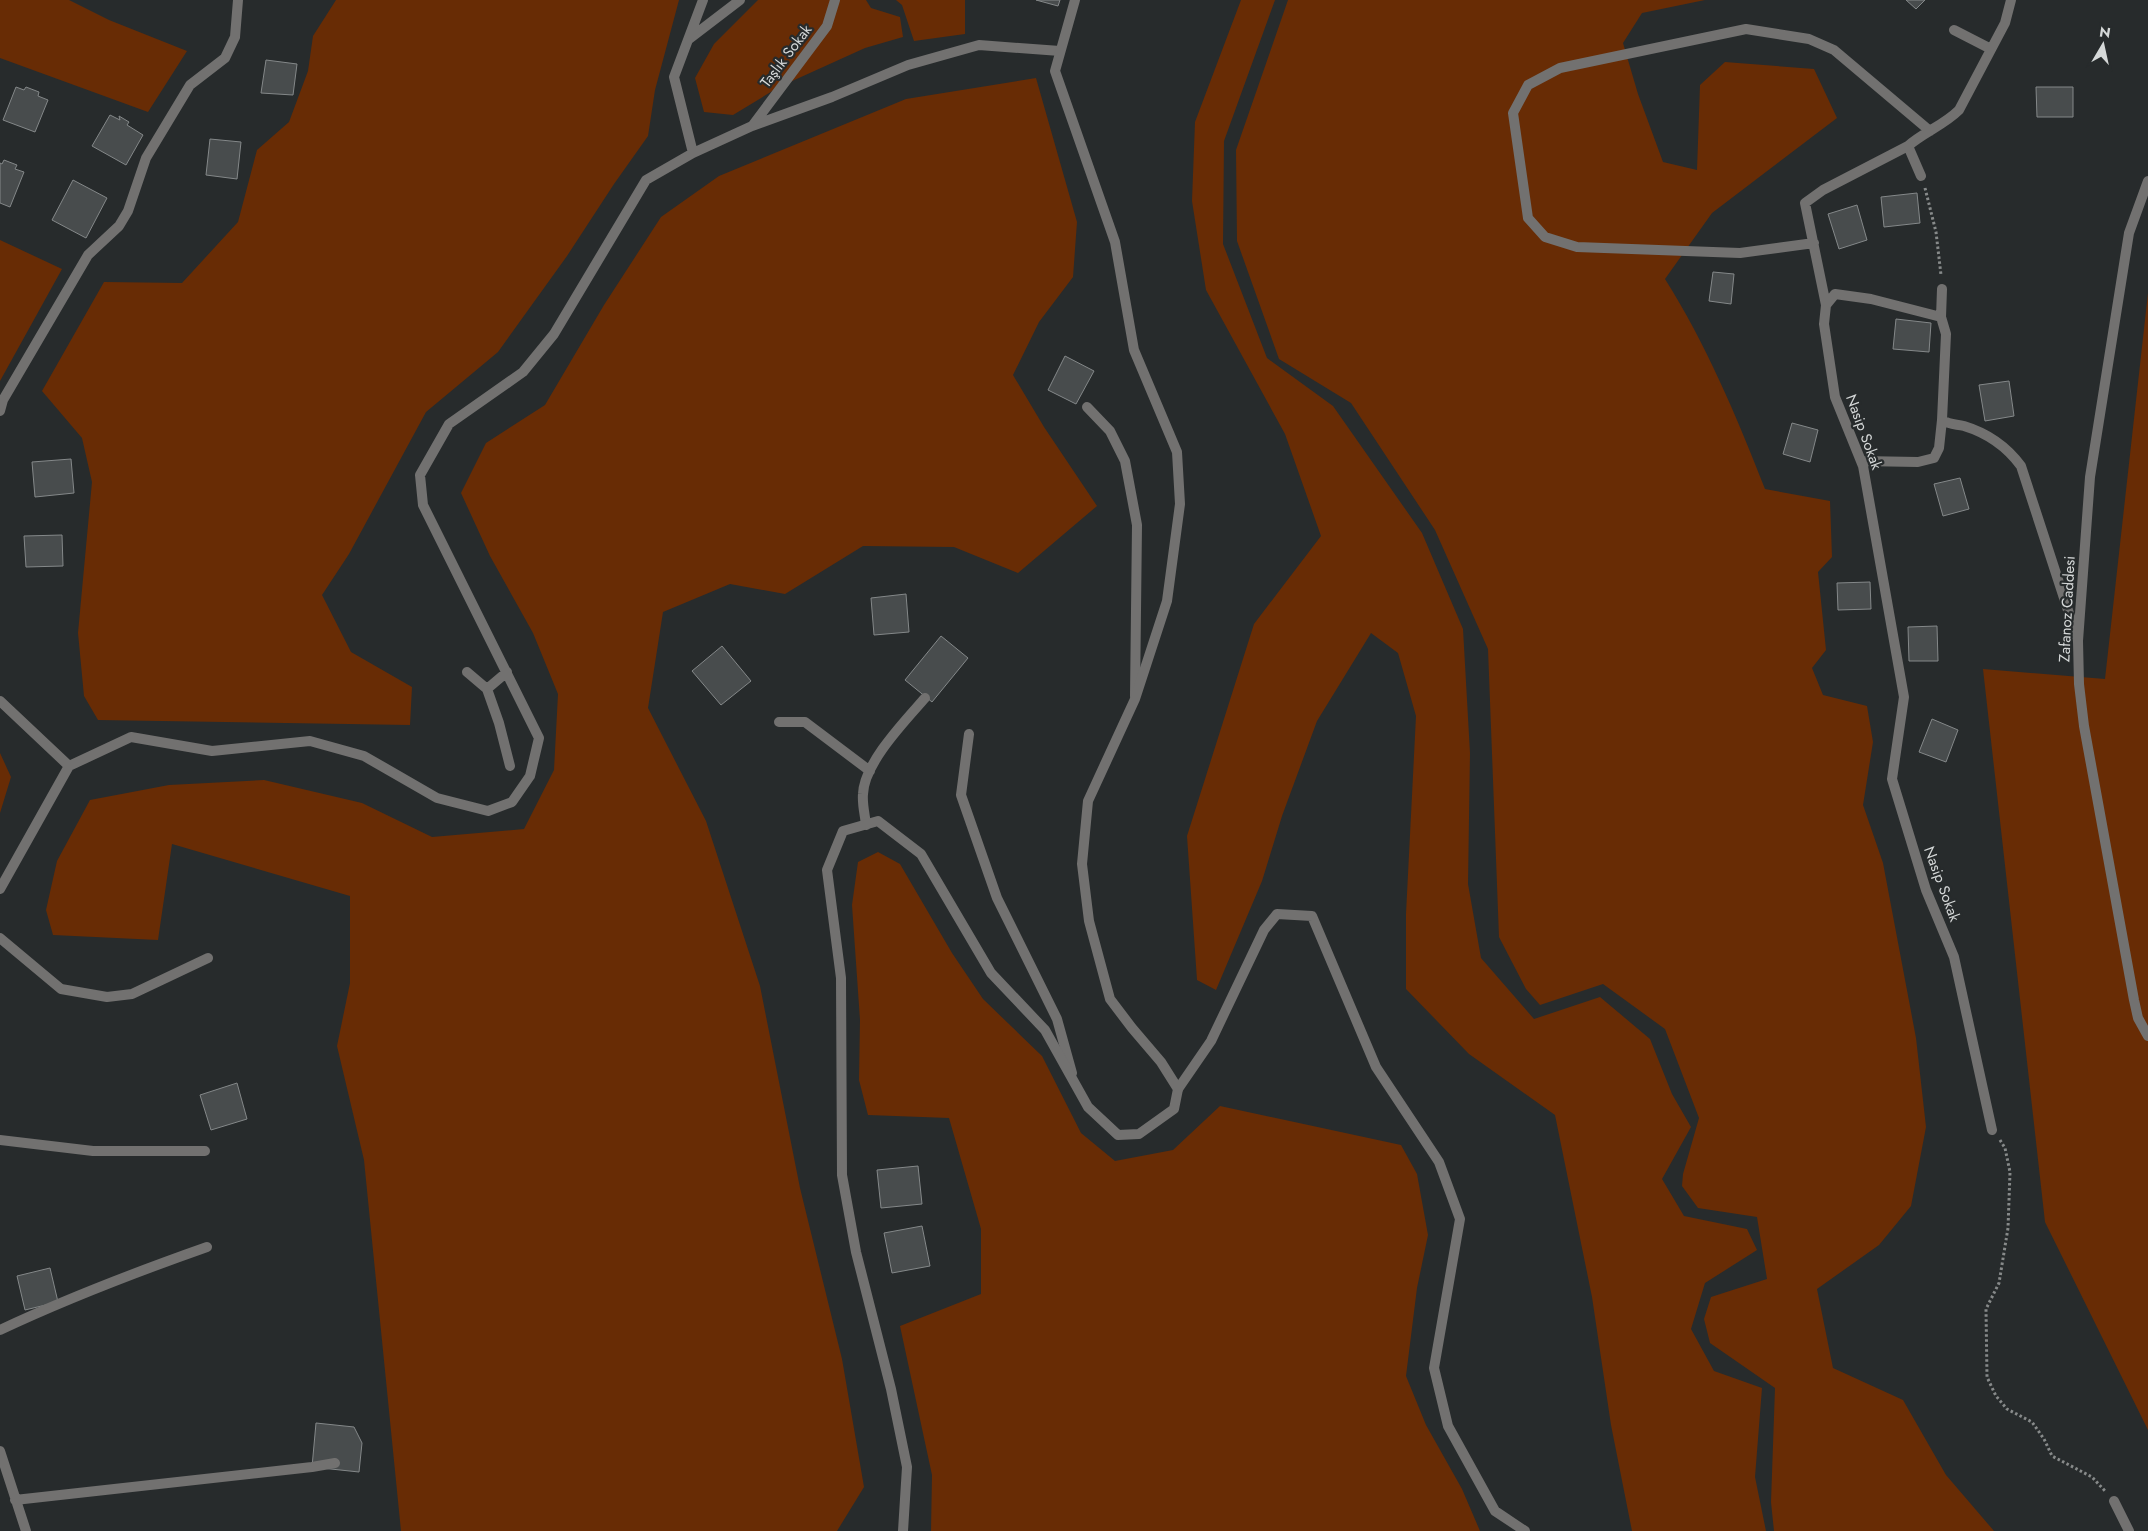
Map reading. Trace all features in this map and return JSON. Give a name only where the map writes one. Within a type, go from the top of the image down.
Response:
[{"type":"street","points":[[0,411],[3,400],[88,254],[119,226],[128,210],[146,158],[190,85],[225,58],[235,37],[238,0]]},
{"type":"street","points":[[694,153],[674,77],[703,0]]},
{"type":"street","points":[[688,40],[740,0]]},
{"type":"street","name":"Taşlık Sokak","points":[[752,126],[827,26],[835,0]]},
{"type":"street","points":[[1074,0],[1055,71],[1115,242],[1134,350],[1177,452],[1180,504],[1168,601],[1135,699],[1088,801],[1082,864],[1089,921],[1110,999],[1161,1062],[1178,1089]]},
{"type":"street","points":[[1920,176],[1908,146],[1948,121],[1959,110],[2005,23],[2012,1]]},
{"type":"street","points":[[1814,244],[1740,253],[1577,247],[1545,237],[1528,218],[1513,113],[1528,85],[1560,68],[1746,29],[1809,39],[1834,50],[1930,131]]},
{"type":"street","points":[[1954,30],[1991,49]]},
{"type":"street","points":[[0,890],[69,766],[130,737],[212,751],[310,741],[364,756],[437,798],[488,811],[512,802],[530,776],[539,738],[423,506],[420,475],[448,424],[523,372],[554,334],[646,180],[694,153],[752,126],[832,97],[908,65],[979,46],[1060,51]]},
{"type":"street","name":"Nasip Sokak","points":[[1908,146],[1823,190],[1805,204],[1826,305],[1824,324],[1835,398],[1861,461],[1904,697],[1892,779],[1926,890],[1954,957],[1992,1130]]},
{"type":"street","name":"Zafanoz Caddesi","points":[[2148,181],[2129,233],[2090,477],[2078,642],[2079,684],[2084,726],[2134,1000],[2138,1018],[2148,1036]]},
{"type":"street","points":[[1861,461],[1918,462],[1934,458],[1939,448],[1946,334],[1941,317],[1942,288]]},
{"type":"street","points":[[1826,305],[1835,294],[1871,299],[1941,317]]},
{"type":"street","points":[[1087,407],[1110,431],[1125,461],[1137,525],[1135,699]]},
{"type":"street","points":[[1942,420],[1950,425],[1963,426],[1992,438],[2012,454],[2021,466],[2078,642]]},
{"type":"street","points":[[467,672],[487,689],[499,722],[510,766]]},
{"type":"street","points":[[487,689],[507,672]]},
{"type":"street","points":[[866,825],[862,793],[873,763],[888,741],[925,698]]},
{"type":"street","points":[[0,702],[69,766]]},
{"type":"street","points":[[779,722],[805,722],[870,771]]},
{"type":"street","points":[[970,734],[961,795],[997,898],[1057,1018],[1074,1082]]},
{"type":"street","points":[[903,1531],[907,1467],[891,1389],[856,1252],[842,1174],[841,978],[827,870],[843,831],[878,822],[921,854],[991,973],[1045,1030],[1088,1108],[1118,1135],[1139,1134],[1174,1109],[1178,1089],[1211,1041],[1264,930],[1277,914],[1312,916],[1376,1067],[1440,1162],[1460,1219],[1434,1368],[1448,1426],[1495,1511],[1525,1531]]},
{"type":"street","points":[[0,938],[61,989],[107,997],[132,994],[208,958]]},
{"type":"street","points":[[0,1140],[93,1151],[204,1151]]},
{"type":"street","points":[[0,1330],[58,1302],[112,1280],[207,1247]]},
{"type":"street","points":[[0,1451],[26,1531]]},
{"type":"street","points":[[15,1500],[335,1463]]},
{"type":"street","points":[[2114,1500],[2129,1531]]},
{"type":"path","points":[[1920,176],[1936,232],[1942,288]]},
{"type":"path","points":[[1992,1130],[2005,1148],[2010,1172],[2008,1228],[1999,1283],[1986,1309],[1987,1377],[1996,1396],[2007,1409],[2032,1422],[2044,1439],[2052,1456],[2092,1477],[2114,1500]]},
{"type":"shaded area","points":[[0,0],[69,0],[109,20],[187,51],[148,112],[0,58]]},
{"type":"shaded area","points":[[336,0],[679,0],[655,90],[648,136],[567,256],[498,352],[426,412],[349,554],[322,595],[351,652],[412,687],[410,725],[98,720],[84,696],[78,633],[92,482],[82,438],[42,391],[104,282],[182,283],[238,222],[257,150],[289,122],[308,71],[313,36]]},
{"type":"shaded area","points":[[758,0],[866,0],[871,8],[900,17],[903,37],[865,48],[779,87],[733,115],[704,112],[695,78],[714,44]]},
{"type":"shaded area","points":[[896,0],[965,0],[965,34],[914,41],[902,5]]},
{"type":"shaded area","points":[[1241,0],[1275,0],[1224,141],[1223,244],[1267,358],[1333,406],[1422,533],[1463,629],[1470,753],[1468,884],[1481,958],[1534,1019],[1600,997],[1650,1039],[1672,1094],[1691,1127],[1662,1179],[1684,1216],[1747,1229],[1757,1250],[1705,1283],[1691,1329],[1714,1371],[1762,1388],[1755,1477],[1766,1531],[1632,1531],[1611,1425],[1592,1297],[1555,1115],[1469,1054],[1406,989],[1406,914],[1416,716],[1398,653],[1371,633],[1317,721],[1282,816],[1262,881],[1216,990],[1197,980],[1187,836],[1254,624],[1321,536],[1285,434],[1206,290],[1192,201],[1195,122]]},
{"type":"shaded area","points":[[1288,0],[1705,0],[1642,13],[1623,43],[1638,94],[1663,162],[1697,170],[1700,85],[1725,62],[1814,69],[1837,118],[1712,213],[1665,279],[1694,329],[1720,381],[1765,489],[1830,501],[1832,557],[1818,572],[1826,650],[1812,668],[1823,695],[1867,706],[1873,742],[1863,805],[1883,863],[1916,1038],[1926,1127],[1911,1206],[1879,1245],[1817,1289],[1833,1368],[1903,1400],[1946,1475],[1994,1531],[1774,1531],[1771,1502],[1775,1388],[1710,1343],[1704,1319],[1711,1297],[1767,1279],[1757,1217],[1698,1208],[1682,1186],[1683,1174],[1699,1118],[1665,1029],[1603,984],[1540,1005],[1526,989],[1499,937],[1488,649],[1435,530],[1351,403],[1279,359],[1237,241],[1236,150]]},
{"type":"shaded area","points":[[1036,78],[1077,222],[1073,277],[1039,322],[1013,375],[1044,427],[1097,506],[1018,573],[954,547],[863,546],[785,594],[730,584],[663,612],[648,708],[706,821],[760,986],[800,1188],[842,1359],[864,1487],[837,1531],[401,1531],[364,1160],[337,1046],[350,983],[350,896],[172,844],[158,940],[53,935],[46,910],[57,861],[90,800],[169,785],[264,780],[362,803],[432,837],[524,829],[554,770],[558,694],[533,633],[490,556],[461,493],[486,443],[545,405],[604,305],[661,217],[719,176],[906,99]]},
{"type":"shaded area","points":[[0,240],[62,269],[0,381]]},
{"type":"shaded area","points":[[2148,293],[2148,1430],[2045,1222],[1983,669],[2105,679]]},
{"type":"shaded area","points":[[0,753],[11,777],[0,813]]},
{"type":"shaded area","points":[[878,852],[900,864],[952,953],[983,999],[1042,1056],[1081,1133],[1115,1161],[1173,1150],[1220,1106],[1401,1145],[1417,1174],[1428,1235],[1417,1288],[1406,1376],[1426,1425],[1462,1489],[1480,1531],[931,1531],[932,1475],[900,1326],[981,1294],[981,1229],[949,1118],[868,1115],[859,1080],[860,1020],[852,905],[858,862]]},
{"type":"building","points":[[1036,0],[1060,0],[1058,6]]},
{"type":"building","points":[[1906,0],[1925,0],[1916,9]]},
{"type":"building","points":[[266,60],[297,64],[293,95],[261,93]]},
{"type":"building","points":[[16,87],[24,90],[26,87],[39,92],[38,96],[48,100],[35,132],[3,120]]},
{"type":"building","points":[[2036,87],[2073,87],[2073,117],[2037,117]]},
{"type":"building","points":[[110,115],[120,120],[119,116],[129,122],[127,125],[143,135],[126,165],[92,146]]},
{"type":"building","points":[[210,139],[241,142],[237,179],[206,175]]},
{"type":"building","points":[[4,160],[17,165],[15,169],[24,172],[10,207],[0,203],[0,163],[2,164]]},
{"type":"building","points":[[73,180],[107,198],[86,238],[52,220]]},
{"type":"building","points":[[1917,193],[1920,223],[1884,227],[1881,197]]},
{"type":"building","points":[[1857,205],[1867,240],[1839,249],[1828,214]]},
{"type":"building","points":[[1713,272],[1734,274],[1731,304],[1709,301]]},
{"type":"building","points":[[1896,319],[1931,323],[1929,352],[1893,349]]},
{"type":"building","points":[[1065,356],[1094,371],[1076,404],[1048,390]]},
{"type":"building","points":[[2009,381],[2014,416],[1985,421],[1979,385]]},
{"type":"building","points":[[1792,423],[1818,430],[1810,462],[1783,454]]},
{"type":"building","points":[[71,459],[74,493],[35,497],[32,462]]},
{"type":"building","points":[[1960,478],[1969,509],[1943,516],[1934,484]]},
{"type":"building","points":[[62,535],[63,566],[26,567],[24,536]]},
{"type":"building","points":[[1870,582],[1871,609],[1838,610],[1837,583]]},
{"type":"building","points":[[906,594],[909,632],[874,635],[871,598]]},
{"type":"building","points":[[1937,626],[1938,661],[1909,661],[1908,627]]},
{"type":"building","points":[[941,636],[968,658],[932,702],[905,680]]},
{"type":"building","points":[[722,646],[751,681],[721,705],[692,671]]},
{"type":"building","points":[[1932,719],[1958,730],[1946,762],[1919,752]]},
{"type":"building","points":[[237,1083],[247,1119],[211,1130],[200,1095]]},
{"type":"building","points":[[918,1166],[922,1204],[881,1208],[877,1170]]},
{"type":"building","points":[[922,1226],[930,1266],[892,1273],[884,1233]]},
{"type":"building","points":[[50,1268],[58,1302],[25,1310],[17,1276]]},
{"type":"building","points":[[316,1423],[354,1427],[362,1443],[359,1472],[312,1467]]}]
